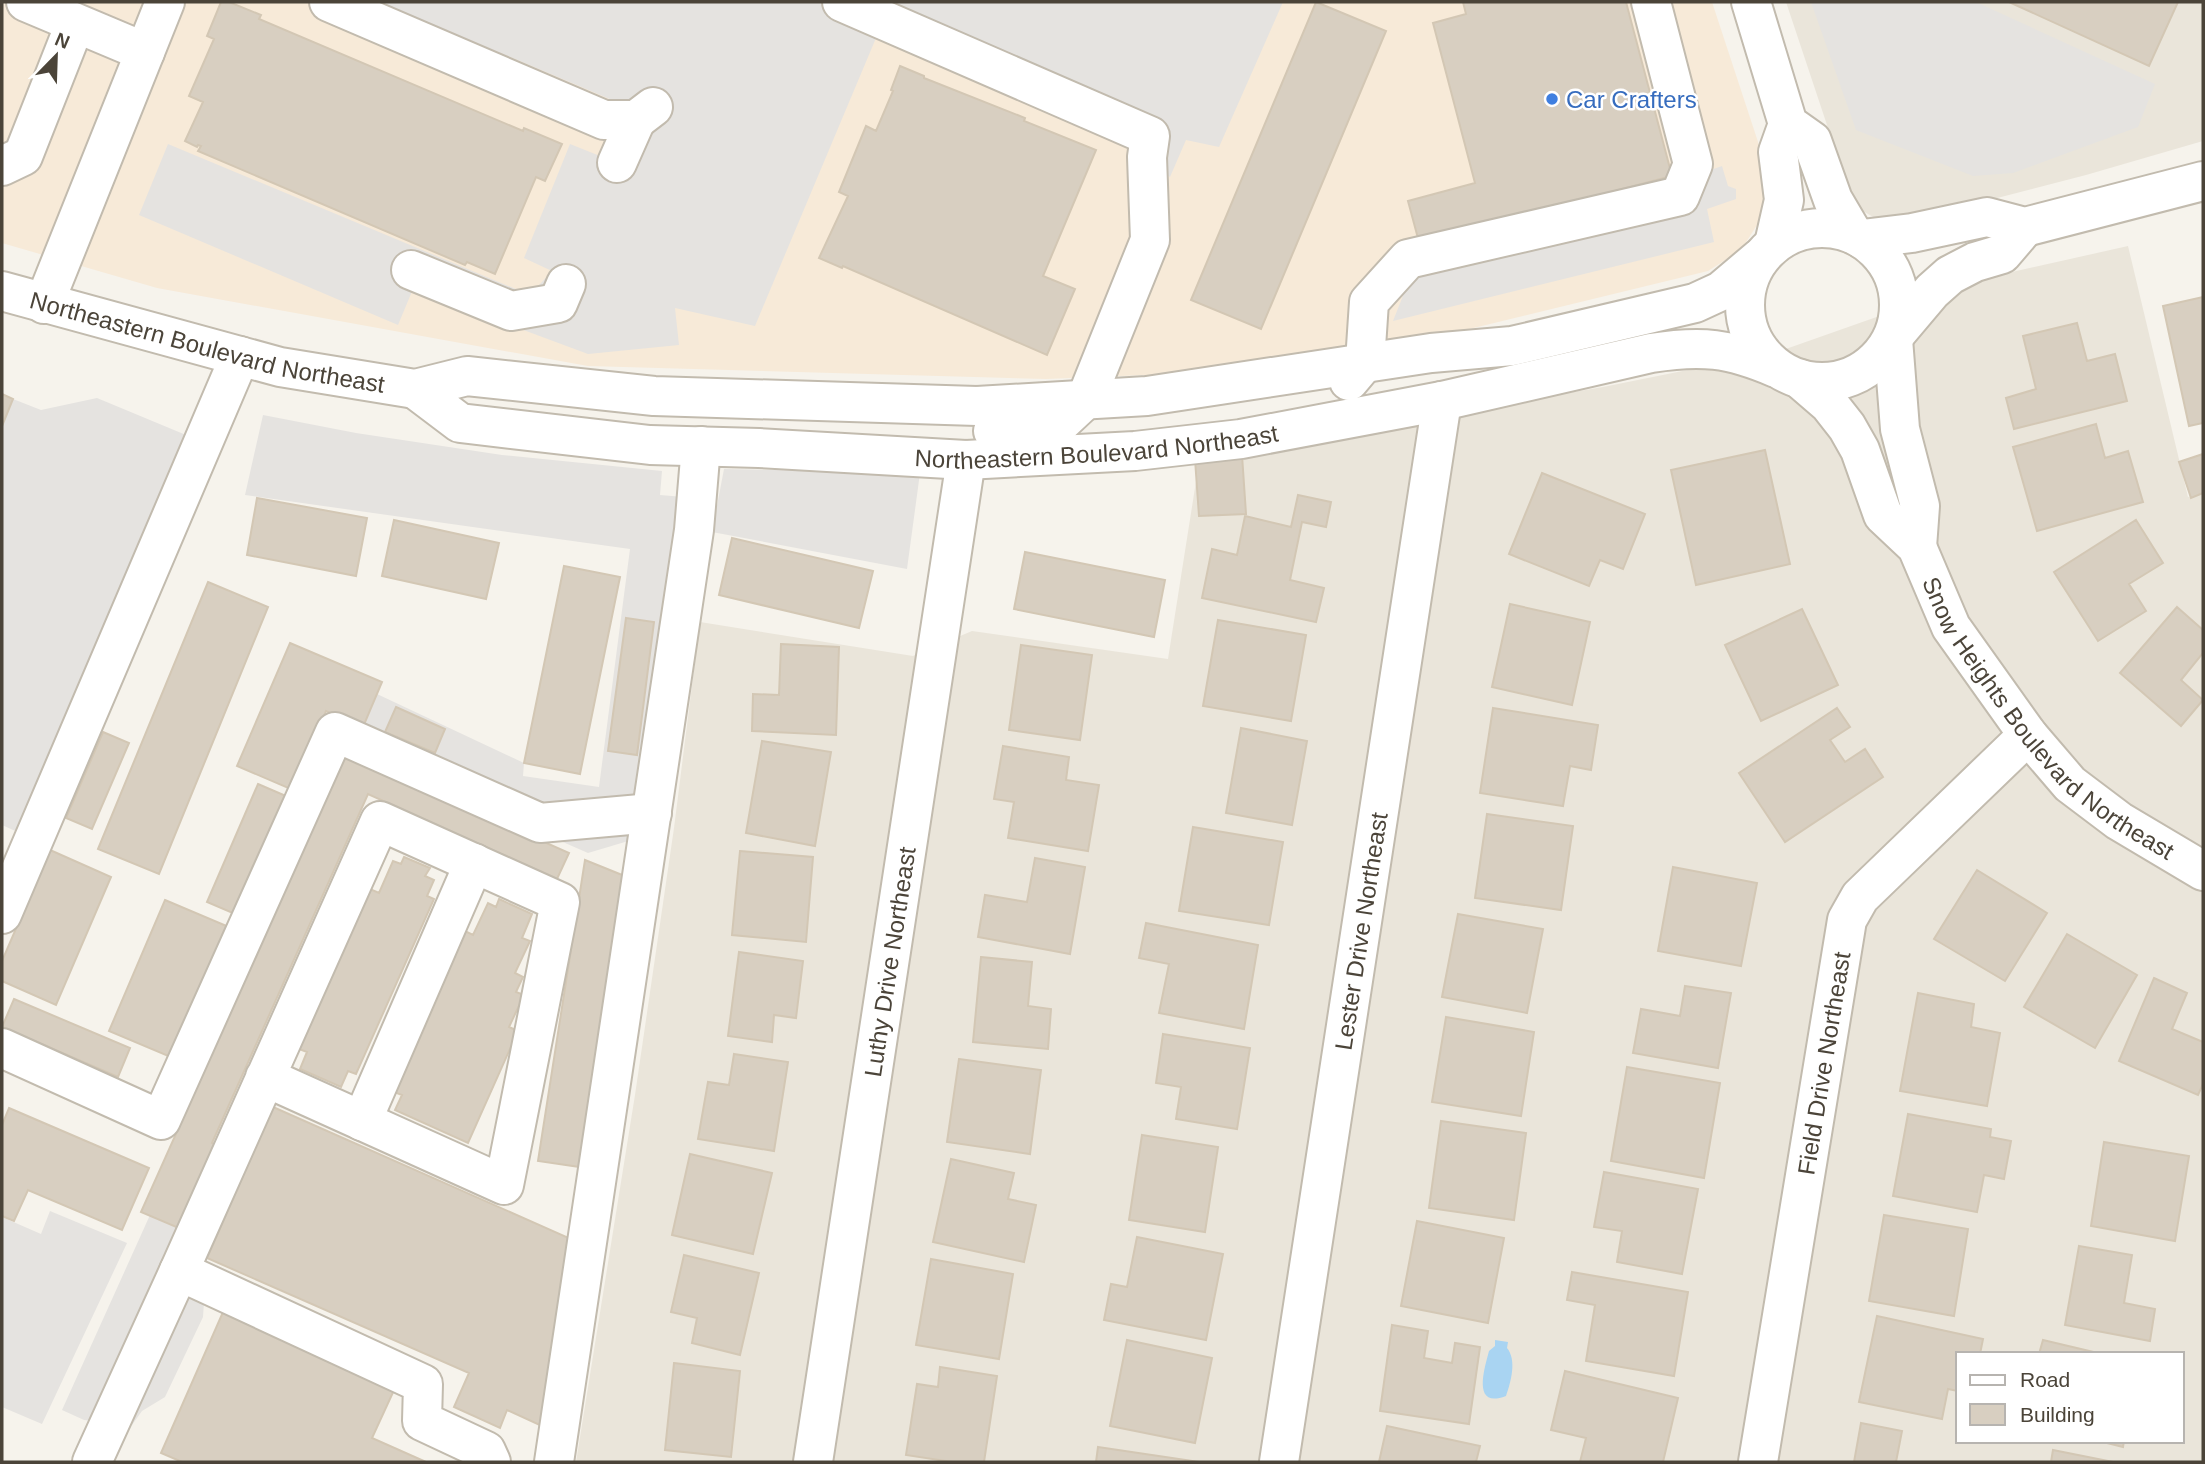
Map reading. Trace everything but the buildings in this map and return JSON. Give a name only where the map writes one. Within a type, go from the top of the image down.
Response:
[{"type":"street","points":[[26,2],[145,52]]},
{"type":"street","points":[[44,304],[165,2]]},
{"type":"street","points":[[329,2],[604,120],[645,113],[618,163]]},
{"type":"street","points":[[554,1462],[706,446],[758,426],[1034,430],[1055,428],[1086,399],[1150,240],[1147,157],[1150,136],[842,2]]},
{"type":"street","points":[[1135,451],[1175,425],[1303,402],[1339,392],[1365,362],[1369,302],[1408,259],[1680,196],[1693,164],[1651,2]]},
{"type":"street","points":[[1751,2],[1788,124],[1778,152],[1784,200],[1767,251],[1749,280],[1745,304],[1748,329],[1759,351],[1788,374]]},
{"type":"street","points":[[2,166],[23,156],[75,23]]},
{"type":"street","points":[[1788,124],[1812,141],[1833,200],[1858,237]]},
{"type":"street","name":"Northeastern Boulevard Northeast","points":[[1858,237],[1912,233],[1987,217],[2025,227],[2203,181]]},
{"type":"street","name":"Northeastern Boulevard Northeast","points":[[415,389],[460,423],[650,445],[966,460],[1135,451],[1241,439],[1442,401],[1651,352],[1675,349],[1724,350],[1744,355],[1788,374],[1822,383],[1843,380],[1864,372],[1881,358],[1893,337],[1932,291],[1950,275],[1975,262],[2002,254],[2025,227]]},
{"type":"street","name":"Northeastern Boulevard Northeast","points":[[2,291],[280,367],[415,389],[467,376],[667,396],[977,406],[1147,396],[1365,362],[1512,346],[1695,303],[1721,291],[1767,251],[1792,234],[1812,229],[1833,229],[1858,237],[1879,253],[1892,271],[1899,293],[1899,314],[1893,337]]},
{"type":"street","points":[[411,270],[511,311],[558,303],[566,284]]},
{"type":"street","name":"Snow Heights Boulevard Northeast","points":[[1893,337],[1900,429],[1920,506],[1917,547]]},
{"type":"street","points":[[2,914],[240,356]]},
{"type":"street","name":"Snow Heights Boulevard Northeast","points":[[1788,374],[1829,404],[1847,427],[1860,450],[1883,515],[1917,547],[1951,626],[2028,735],[2070,784],[2119,821],[2203,871]]},
{"type":"street","name":"Lester Drive Northeast","points":[[1279,1462],[1442,401]]},
{"type":"street","name":"Luthy Drive Northeast","points":[[813,1462],[966,460]]},
{"type":"street","points":[[2,1048],[161,1120],[335,732],[540,823],[652,813]]},
{"type":"street","name":"Field Drive Northeast","points":[[1758,1462],[1847,920],[1860,897],[2028,735]]},
{"type":"street","points":[[92,1462],[380,821],[560,902],[504,1185],[265,1077]]},
{"type":"street","points":[[362,1121],[474,863]]},
{"type":"street","points":[[179,1271],[424,1384],[422,1421],[486,1451],[491,1462]]},
{"type":"shaded area","points":[[2,2],[1712,2],[1762,154],[1767,190],[1759,222],[1741,250],[1708,271],[1424,340],[1171,374],[1046,379],[588,366],[157,288],[2,243]]},
{"type":"shaded area","points":[[380,2],[1283,2],[1219,147],[1186,140],[1170,177],[1147,157],[876,38],[755,326],[675,308],[679,345],[588,354],[413,289],[398,325],[139,215],[168,144],[530,295],[552,271],[524,258],[570,144],[600,156],[619,103]]},
{"type":"shaded area","points":[[1786,2],[2203,2],[2203,141],[2086,175],[1889,226],[1854,206]]},
{"type":"shaded area","points":[[1811,2],[1976,2],[2155,84],[2138,127],[2013,173],[1973,176],[1856,130]]},
{"type":"shaded area","points":[[1722,166],[1728,186],[1736,189],[1736,199],[1707,209],[1714,242],[1393,321],[1410,278]]},
{"type":"shaded area","points":[[2128,246],[2188,497],[2203,493],[2203,1462],[576,1462],[635,1095],[674,828],[700,622],[913,656],[972,631],[1168,659],[1200,456],[1603,387],[1777,352],[1990,277]]},
{"type":"shaded area","points":[[97,398],[186,435],[22,834],[2,825],[2,426],[13,399],[41,410]]},
{"type":"shaded area","points":[[263,415],[356,433],[502,455],[662,471],[660,495],[684,497],[635,839],[588,853],[352,750],[377,694],[524,763],[523,776],[599,787],[630,549],[245,495]]},
{"type":"shaded area","points":[[724,469],[920,473],[907,569],[712,532]]},
{"type":"shaded area","points":[[50,1211],[127,1243],[42,1424],[2,1407],[2,1217],[41,1234]]},
{"type":"shaded area","points":[[150,1215],[181,1229],[207,1258],[203,1317],[165,1397],[142,1411],[132,1425],[84,1420],[62,1410]]},
{"type":"water","points":[[1495,1340],[1508,1342],[1512,1365],[1506,1396],[1495,1399],[1484,1392],[1483,1377],[1489,1351],[1495,1346]]},
{"type":"place","name":"Car Crafters","points":[[1552,99]]}]
